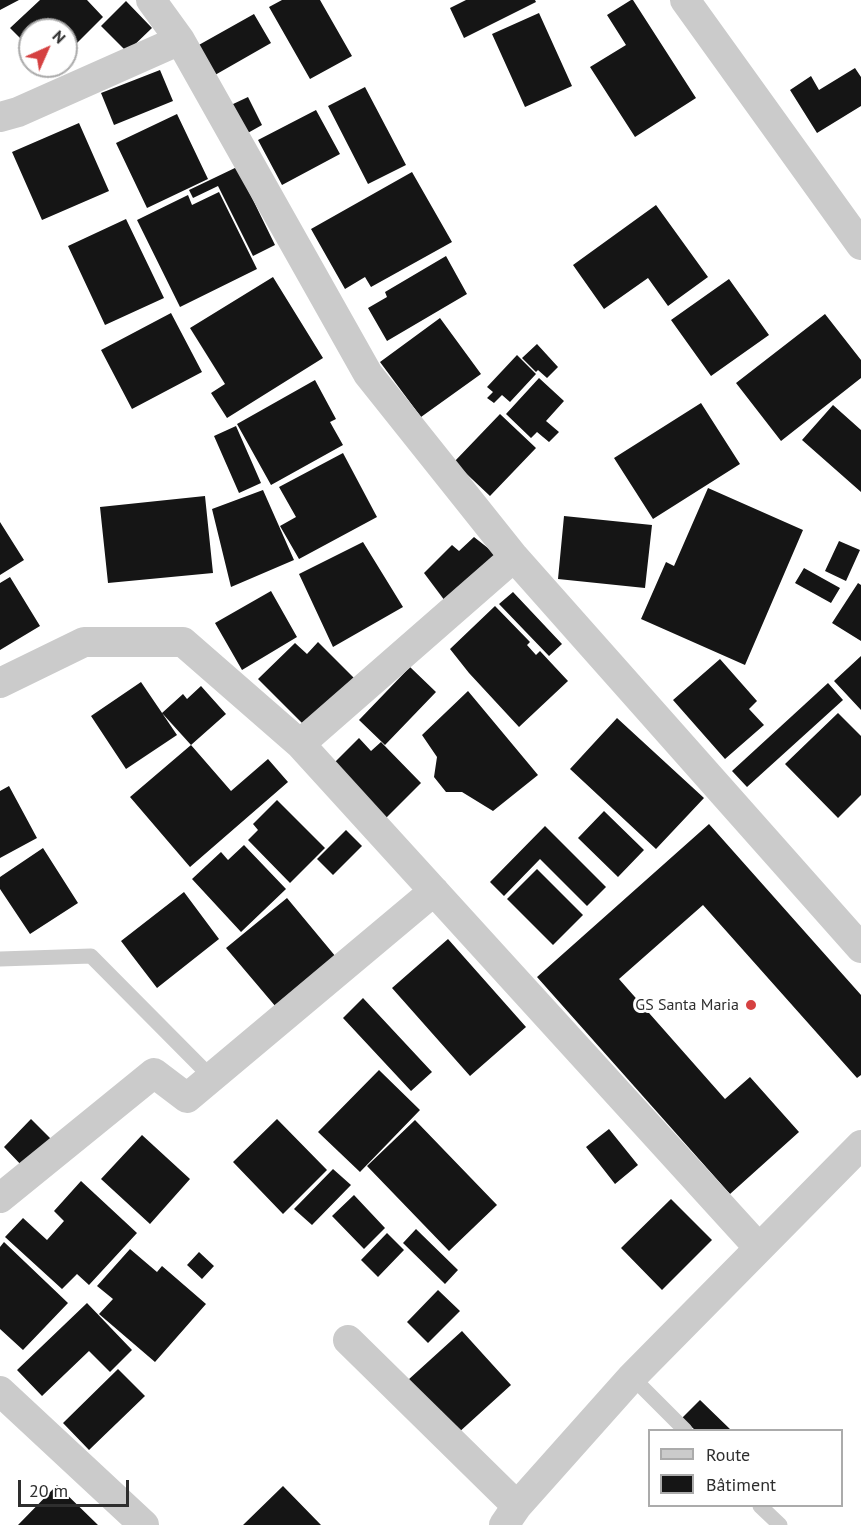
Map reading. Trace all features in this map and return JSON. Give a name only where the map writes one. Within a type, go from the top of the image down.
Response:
[{"type":"street","points":[[151,0],[180,40],[368,374],[514,557],[861,948]]},
{"type":"street","points":[[685,0],[861,245]]},
{"type":"street","points":[[0,117],[18,112],[180,40]]},
{"type":"street","points":[[300,744],[514,557]]},
{"type":"street","points":[[0,683],[84,642],[183,642],[300,744],[759,1248]]},
{"type":"street","points":[[0,1198],[154,1073],[187,1098],[434,891]]},
{"type":"street","points":[[348,1341],[509,1519],[632,1377],[759,1248],[856,1161]]},
{"type":"street","points":[[0,1390],[144,1525]]},
{"type":"lane","points":[[0,959],[91,956],[212,1077]]},
{"type":"lane","points":[[632,1377],[683,1429]]},
{"type":"lane","points":[[761,1507],[780,1525]]},
{"type":"building","points":[[0,0],[19,0],[0,10]]},
{"type":"building","points":[[40,0],[87,0],[103,17],[78,42],[78,18],[21,18]]},
{"type":"building","points":[[282,0],[320,0],[352,56],[310,79],[269,7]]},
{"type":"building","points":[[466,0],[535,0],[536,2],[464,38],[450,8]]},
{"type":"building","points":[[631,0],[696,98],[635,137],[590,67],[626,45],[607,15]]},
{"type":"building","points":[[126,1],[152,28],[127,52],[101,26]]},
{"type":"building","points":[[539,13],[572,86],[525,107],[492,34]]},
{"type":"building","points":[[254,14],[271,43],[215,75],[197,46]]},
{"type":"building","points":[[18,21],[18,36],[10,28]]},
{"type":"building","points":[[855,68],[861,77],[861,106],[817,133],[790,90],[811,76],[819,90]]},
{"type":"building","points":[[160,70],[173,101],[114,125],[101,93]]},
{"type":"building","points":[[365,87],[406,165],[368,184],[328,106]]},
{"type":"building","points":[[248,97],[262,125],[246,134],[231,105]]},
{"type":"building","points":[[316,110],[340,154],[282,185],[258,140]]},
{"type":"building","points":[[177,114],[208,179],[147,208],[116,143]]},
{"type":"building","points":[[79,123],[109,191],[42,220],[12,152]]},
{"type":"building","points":[[237,167],[275,245],[253,256],[218,186],[193,198],[189,190]]},
{"type":"building","points":[[412,172],[452,242],[371,287],[365,277],[345,289],[311,229]]},
{"type":"building","points":[[219,192],[257,269],[180,307],[137,220],[188,195],[192,205]]},
{"type":"building","points":[[656,205],[708,277],[668,306],[648,278],[604,309],[573,265]]},
{"type":"building","points":[[126,219],[164,298],[105,325],[68,246]]},
{"type":"building","points":[[446,256],[467,294],[387,341],[368,308],[387,297],[385,292]]},
{"type":"building","points":[[273,277],[323,358],[227,418],[211,393],[225,384],[190,328]]},
{"type":"building","points":[[729,279],[769,335],[711,376],[671,320]]},
{"type":"building","points":[[171,313],[202,372],[132,409],[101,350]]},
{"type":"building","points":[[825,314],[861,360],[861,378],[781,441],[736,383]]},
{"type":"building","points":[[440,318],[481,374],[421,417],[380,362]]},
{"type":"building","points":[[537,344],[558,367],[547,378],[538,370],[536,372],[522,358]]},
{"type":"building","points":[[517,355],[536,374],[510,402],[502,395],[494,403],[487,398],[493,392],[487,387]]},
{"type":"building","points":[[539,378],[564,401],[546,421],[559,432],[549,442],[537,432],[531,438],[506,414]]},
{"type":"building","points":[[315,380],[336,419],[330,422],[343,445],[271,485],[237,424]]},
{"type":"building","points":[[701,403],[740,464],[653,519],[614,458]]},
{"type":"building","points":[[833,405],[861,430],[861,492],[802,440]]},
{"type":"building","points":[[500,414],[536,448],[490,496],[454,462]]},
{"type":"building","points":[[236,426],[261,483],[239,493],[214,436]]},
{"type":"building","points":[[343,453],[377,517],[299,559],[280,526],[296,517],[279,487]]},
{"type":"building","points":[[708,488],[803,530],[745,665],[641,619],[666,562],[674,566]]},
{"type":"building","points":[[263,490],[294,560],[231,587],[212,509]]},
{"type":"building","points":[[205,496],[213,573],[108,583],[100,507]]},
{"type":"building","points":[[564,516],[652,525],[645,588],[558,579]]},
{"type":"building","points":[[0,522],[24,560],[0,575]]},
{"type":"building","points":[[474,537],[498,556],[445,601],[424,573],[452,545],[459,551]]},
{"type":"building","points":[[839,541],[860,550],[846,581],[825,571]]},
{"type":"building","points":[[363,542],[403,607],[333,647],[299,574]]},
{"type":"building","points":[[804,568],[840,588],[831,603],[795,583]]},
{"type":"building","points":[[10,577],[40,626],[0,650],[0,583]]},
{"type":"building","points":[[858,583],[861,585],[861,641],[832,623]]},
{"type":"building","points":[[271,591],[297,637],[242,670],[215,623]]},
{"type":"building","points":[[513,592],[562,644],[549,656],[499,604]]},
{"type":"building","points":[[495,606],[530,642],[527,645],[536,655],[540,651],[568,681],[519,727],[450,649]]},
{"type":"building","points":[[318,642],[354,678],[306,727],[258,679],[295,643],[307,654]]},
{"type":"building","points":[[861,656],[861,710],[834,681]]},
{"type":"building","points":[[720,659],[757,701],[749,709],[764,725],[725,759],[673,700]]},
{"type":"building","points":[[410,667],[436,692],[385,745],[359,720]]},
{"type":"building","points":[[141,682],[177,735],[126,769],[91,716]]},
{"type":"building","points":[[828,683],[843,700],[747,787],[732,771]]},
{"type":"building","points":[[201,686],[226,714],[191,745],[162,713],[183,694],[187,699]]},
{"type":"building","points":[[468,691],[538,775],[493,811],[462,792],[446,792],[434,777],[437,757],[422,735]]},
{"type":"building","points":[[838,713],[861,736],[861,795],[838,818],[785,764]]},
{"type":"building","points":[[617,718],[704,798],[656,849],[570,769]]},
{"type":"building","points":[[359,738],[371,751],[381,742],[421,783],[386,818],[333,764]]},
{"type":"building","points":[[191,745],[231,791],[268,759],[288,782],[190,867],[130,797]]},
{"type":"building","points":[[9,786],[37,838],[0,858],[0,791]]},
{"type":"building","points":[[277,800],[325,848],[290,883],[248,840],[258,830],[253,824]]},
{"type":"building","points":[[604,811],[644,850],[618,877],[578,838]]},
{"type":"building","points":[[709,824],[861,995],[861,1075],[857,1078],[703,905],[619,979],[725,1099],[750,1077],[799,1132],[730,1194],[537,977]]},
{"type":"building","points":[[545,826],[606,887],[587,906],[540,859],[504,896],[490,882]]},
{"type":"building","points":[[346,830],[362,846],[333,875],[317,859]]},
{"type":"building","points":[[244,845],[286,889],[241,932],[192,879],[221,852],[228,860]]},
{"type":"building","points":[[43,848],[78,903],[30,934],[0,889],[0,877]]},
{"type":"building","points":[[537,869],[583,915],[553,945],[507,899]]},
{"type":"building","points":[[184,892],[219,939],[157,988],[121,941]]},
{"type":"building","points":[[287,898],[336,957],[276,1007],[226,948]]},
{"type":"building","points":[[448,939],[526,1027],[470,1076],[392,988]]},
{"type":"building","points":[[363,998],[432,1072],[411,1091],[343,1018]]},
{"type":"building","points":[[379,1070],[420,1110],[360,1172],[318,1132]]},
{"type":"building","points":[[31,1119],[52,1140],[24,1168],[4,1147]]},
{"type":"building","points":[[277,1119],[327,1170],[283,1214],[233,1162]]},
{"type":"building","points":[[415,1120],[497,1205],[449,1251],[367,1166]]},
{"type":"building","points":[[609,1129],[638,1165],[615,1184],[586,1147]]},
{"type":"building","points":[[142,1135],[190,1179],[150,1224],[101,1179]]},
{"type":"building","points":[[333,1169],[351,1185],[312,1225],[294,1209]]},
{"type":"building","points":[[81,1181],[137,1233],[89,1285],[77,1274],[62,1289],[5,1237],[23,1218],[47,1240],[64,1221],[54,1211]]},
{"type":"building","points":[[354,1195],[385,1228],[364,1249],[332,1216]]},
{"type":"building","points":[[671,1199],[712,1240],[662,1290],[621,1248]]},
{"type":"building","points":[[416,1229],[458,1270],[445,1284],[403,1243]]},
{"type":"building","points":[[387,1233],[404,1250],[378,1277],[361,1260]]},
{"type":"building","points":[[4,1242],[68,1303],[23,1350],[0,1329],[0,1247]]},
{"type":"building","points":[[130,1249],[157,1272],[162,1266],[206,1304],[155,1362],[99,1314],[113,1299],[97,1286]]},
{"type":"building","points":[[199,1252],[214,1266],[202,1279],[187,1265]]},
{"type":"building","points":[[438,1290],[460,1311],[428,1343],[407,1322]]},
{"type":"building","points":[[87,1303],[132,1350],[110,1372],[89,1351],[42,1396],[17,1370]]},
{"type":"building","points":[[462,1331],[511,1385],[457,1434],[408,1380]]},
{"type":"building","points":[[118,1369],[145,1396],[89,1450],[63,1423]]},
{"type":"building","points":[[700,1400],[730,1429],[694,1429],[682,1418]]},
{"type":"building","points":[[57,1485],[98,1525],[18,1525]]},
{"type":"building","points":[[283,1486],[321,1525],[243,1525]]},
{"type":"place","name":"GS Santa Maria","points":[[751,1005]]}]
